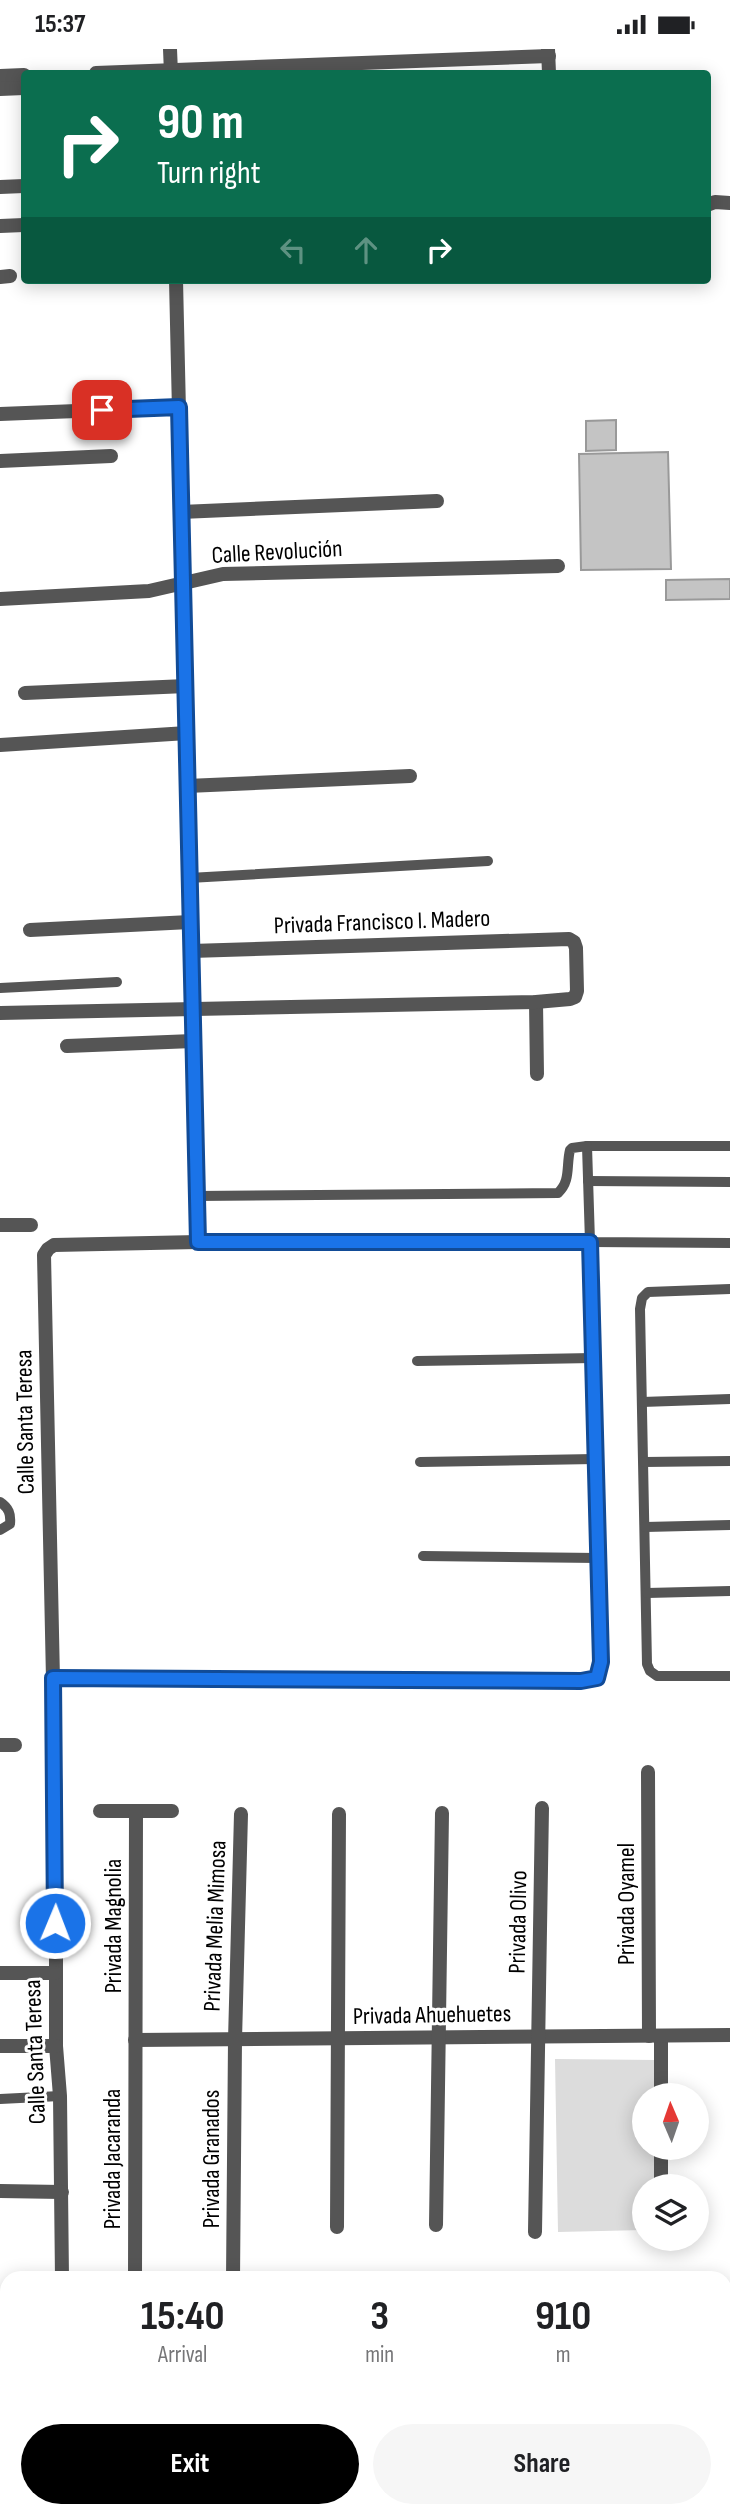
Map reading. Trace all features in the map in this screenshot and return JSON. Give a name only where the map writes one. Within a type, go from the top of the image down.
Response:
[{"type":"street","points":[[170,49],[171,70]]},
{"type":"street","points":[[228,70],[549,53]]},
{"type":"street","points":[[0,76],[21,75]]},
{"type":"street","points":[[0,89],[21,88]]},
{"type":"street","points":[[0,187],[21,186]]},
{"type":"street","points":[[711,204],[730,203]]},
{"type":"street","points":[[0,226],[21,225]]},
{"type":"street","points":[[176,284],[198,1242]]},
{"type":"street","points":[[0,414],[179,407]]},
{"type":"street","points":[[0,461],[111,456]]},
{"type":"street","points":[[181,512],[437,501]]},
{"type":"street","name":"Calle Revolución","points":[[0,600],[149,591],[223,574],[558,566]]},
{"type":"street","points":[[25,693],[186,686]]},
{"type":"street","points":[[0,745],[187,733]]},
{"type":"street","points":[[187,786],[410,776]]},
{"type":"street","points":[[30,930],[190,922]]},
{"type":"street","name":"Privada Francisco I. Madero","points":[[191,951],[569,939],[574,941],[575,996],[536,1002]]},
{"type":"street","points":[[0,1013],[536,1002],[537,1074]]},
{"type":"street","points":[[67,1046],[193,1041]]},
{"type":"street","points":[[0,1225],[31,1225]]},
{"type":"street","name":"Calle Santa Teresa","points":[[62,2271],[44,1255],[54,1245],[198,1242],[590,1242]]},
{"type":"street","points":[[53,1678],[567,1681],[597,1678],[601,1662],[590,1242]]},
{"type":"street","name":"Privada Oyamel","points":[[648,1772],[655,2036],[660,2083]]},
{"type":"street","name":"Privada Olivo","points":[[535,2232],[542,1808]]},
{"type":"street","points":[[100,1811],[172,1811]]},
{"type":"street","name":"Privada Magnolia","points":[[135,2040],[136,1812]]},
{"type":"street","points":[[436,2225],[442,1813]]},
{"type":"street","name":"Privada Melia Mimosa","points":[[235,2040],[241,1814]]},
{"type":"street","points":[[337,2227],[339,1814]]},
{"type":"street","points":[[0,1973],[55,1973]]},
{"type":"street","name":"Privada Ahuehuetes","points":[[135,2040],[730,2035]]},
{"type":"street","name":"Privada Jacaranda","points":[[135,2040],[135,2271]]},
{"type":"street","name":"Privada Granados","points":[[233,2271],[235,2040]]},
{"type":"street","points":[[0,2046],[56,2046]]},
{"type":"street","points":[[0,2191],[62,2192]]},
{"type":"lane","points":[[189,878],[488,862]]},
{"type":"lane","points":[[0,988],[117,982]]},
{"type":"lane","points":[[587,1146],[590,1242]]},
{"type":"lane","points":[[197,1196],[558,1193],[565,1187],[568,1179],[572,1147],[730,1146]]},
{"type":"lane","points":[[588,1181],[730,1182]]},
{"type":"lane","name":"Calle Santa Teresa","points":[[590,1242],[730,1243]]},
{"type":"lane","points":[[730,1289],[648,1292],[642,1297],[640,1309],[647,1664],[650,1671],[657,1676],[730,1676]]},
{"type":"lane","points":[[416,1361],[593,1357]]},
{"type":"lane","points":[[642,1402],[730,1399]]},
{"type":"lane","points":[[420,1462],[595,1459]]},
{"type":"lane","points":[[644,1462],[730,1461]]},
{"type":"lane","points":[[0,1501],[8,1507],[11,1515],[9,1524],[0,1530]]},
{"type":"lane","points":[[645,1527],[730,1525]]},
{"type":"lane","points":[[423,1556],[598,1558]]},
{"type":"lane","points":[[647,1593],[730,1591]]},
{"type":"lane","points":[[0,2099],[60,2096]]},
{"type":"shaded area","points":[[555,2059],[656,2060],[656,2083],[632,2083],[632,2160],[655,2160],[654,2174],[632,2174],[632,2230],[558,2232]]},
{"type":"building","points":[[616,420],[616,450],[586,451],[586,421]]},
{"type":"building","points":[[668,452],[671,569],[581,570],[579,454]]},
{"type":"building","points":[[730,579],[730,599],[666,600],[666,580]]},
{"type":"route","points":[[55,1923],[53,1678],[581,1681],[597,1678],[601,1662],[590,1242],[198,1242],[179,407],[102,410]]}]
